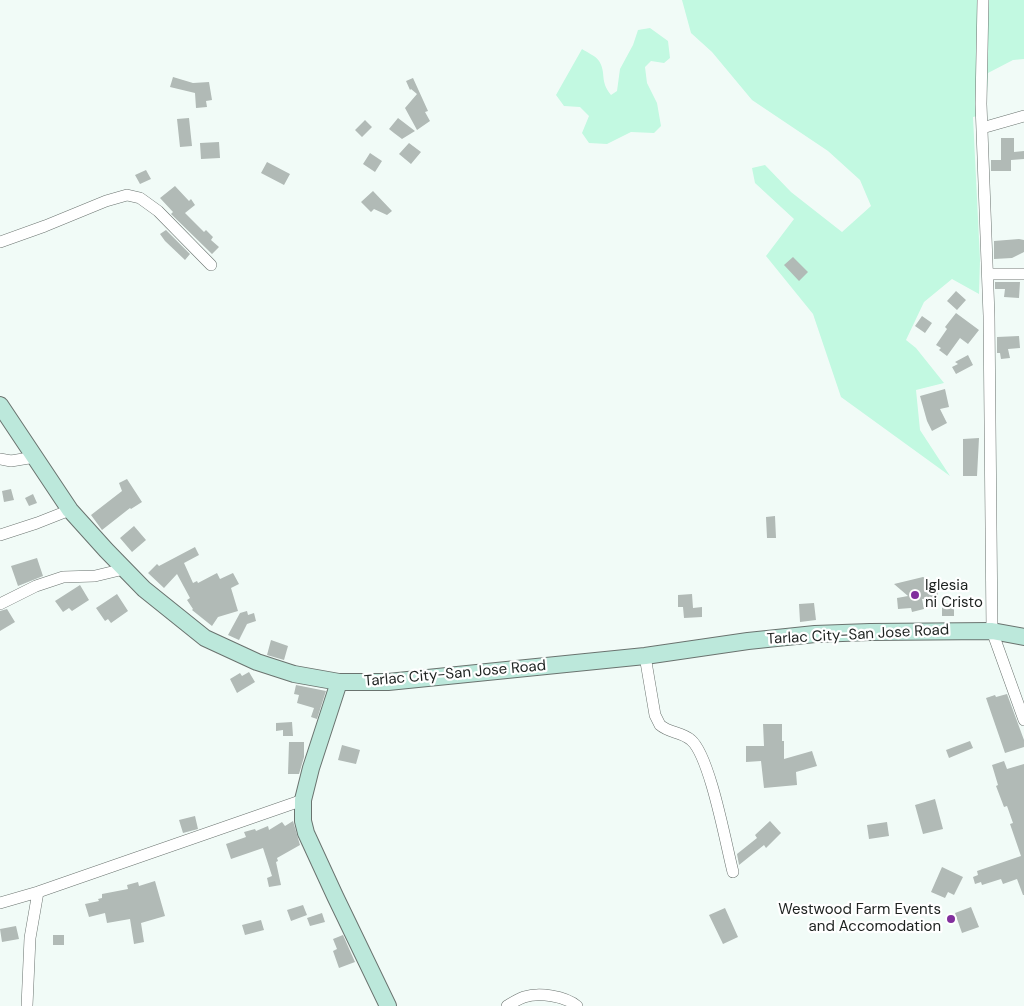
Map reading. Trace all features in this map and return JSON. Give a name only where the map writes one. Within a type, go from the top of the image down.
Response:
[{"type":"main road","name":"Tarlac City-San Jose Road","points":[[0,405],[70,510],[144,589],[205,638],[227,650],[275,669],[294,674],[339,682],[412,681],[644,656],[748,641],[815,634],[888,631],[992,631],[1024,637]]},
{"type":"main road","points":[[339,682],[303,800],[303,821],[306,833],[388,1006]]},
{"type":"street","points":[[983,0],[981,59],[988,274],[992,631],[1024,720]]},
{"type":"street","points":[[982,128],[1024,116]]},
{"type":"street","points":[[0,242],[106,201],[127,195],[140,198],[158,211],[211,265]]},
{"type":"street","points":[[988,274],[1024,274]]},
{"type":"street","points":[[0,459],[11,461],[35,457]]},
{"type":"street","points":[[0,535],[70,510]]},
{"type":"street","points":[[0,604],[36,586],[63,577],[95,576],[124,569]]},
{"type":"street","points":[[644,656],[655,714],[660,725],[691,740],[702,757],[722,823],[733,872]]},
{"type":"street","points":[[0,903],[38,892],[303,800]]},
{"type":"street","points":[[27,1006],[30,938],[38,892]]},
{"type":"street","points":[[507,1006],[532,995],[562,999],[577,1006]]},
{"type":"green space","points":[[682,0],[1024,0],[1024,59],[1013,60],[988,73],[986,114],[973,117],[980,260],[979,294],[952,279],[924,302],[906,340],[916,348],[944,383],[916,390],[920,430],[950,476],[841,397],[813,314],[766,256],[794,219],[755,183],[752,168],[765,165],[791,192],[842,232],[871,206],[860,180],[828,151],[752,100],[712,52],[691,33]]},
{"type":"green space","points":[[650,28],[668,41],[670,58],[664,63],[651,61],[645,67],[647,83],[657,103],[661,126],[654,133],[631,132],[607,144],[589,143],[582,133],[589,116],[580,107],[564,106],[556,95],[582,49],[599,61],[603,70],[605,85],[611,95],[617,91],[620,69],[633,45],[638,30]]},
{"type":"building","points":[[173,77],[193,83],[209,82],[212,100],[206,101],[207,107],[196,108],[195,93],[170,87]]},
{"type":"building","points":[[413,78],[428,111],[425,112],[430,121],[417,130],[405,108],[417,94],[410,90],[406,81]]},
{"type":"building","points":[[189,118],[192,146],[180,147],[177,119]]},
{"type":"building","points":[[398,118],[415,131],[402,139],[394,133],[389,129]]},
{"type":"building","points":[[365,120],[372,127],[362,137],[355,130]]},
{"type":"building","points":[[1001,138],[1014,138],[1014,152],[1024,151],[1024,159],[1011,160],[1011,171],[991,171],[991,160],[1001,160]]},
{"type":"building","points":[[219,142],[220,158],[201,159],[200,143]]},
{"type":"building","points":[[409,143],[421,152],[411,164],[399,154]]},
{"type":"building","points":[[370,153],[382,161],[375,172],[363,164]]},
{"type":"building","points":[[267,162],[290,174],[284,185],[261,173]]},
{"type":"building","points":[[146,170],[151,179],[140,184],[135,175]]},
{"type":"building","points":[[175,186],[189,201],[191,199],[195,205],[185,213],[204,232],[206,230],[213,237],[211,240],[219,247],[212,254],[171,214],[173,212],[160,198]]},
{"type":"building","points":[[373,191],[392,211],[387,215],[374,209],[371,212],[361,202]]},
{"type":"building","points":[[166,230],[190,254],[185,260],[160,234]]},
{"type":"building","points":[[1024,240],[1024,252],[1012,258],[994,259],[994,241]]},
{"type":"building","points":[[793,257],[808,272],[799,281],[784,265]]},
{"type":"building","points":[[995,282],[1020,282],[1019,298],[1004,297],[1005,289],[995,289]]},
{"type":"building","points":[[956,291],[966,300],[957,310],[947,301]]},
{"type":"building","points":[[956,313],[979,330],[968,344],[960,338],[947,356],[936,345],[947,329],[945,327]]},
{"type":"building","points":[[922,316],[932,323],[925,333],[915,326]]},
{"type":"building","points":[[1019,336],[1020,348],[1008,349],[1010,358],[1001,359],[1000,353],[997,353],[997,337]]},
{"type":"building","points":[[968,355],[973,365],[956,374],[952,367],[958,364],[955,362]]},
{"type":"building","points":[[945,389],[949,407],[940,409],[947,423],[932,431],[920,396]]},
{"type":"building","points":[[979,438],[977,476],[963,476],[963,439]]},
{"type":"building","points":[[127,479],[142,502],[130,508],[102,530],[91,515],[122,491],[119,483]]},
{"type":"building","points":[[11,489],[14,500],[4,502],[2,491]]},
{"type":"building","points":[[33,494],[37,503],[29,506],[25,498]]},
{"type":"building","points":[[775,516],[776,538],[767,538],[766,517]]},
{"type":"building","points":[[134,526],[146,540],[132,552],[120,538]]},
{"type":"building","points":[[195,547],[199,555],[184,563],[193,583],[197,581],[198,583],[217,573],[220,579],[233,573],[239,584],[231,588],[238,611],[218,617],[212,626],[192,610],[187,600],[190,598],[177,574],[164,588],[148,573],[157,564],[159,566]]},
{"type":"building","points":[[37,558],[43,576],[18,586],[11,566]]},
{"type":"building","points":[[923,577],[937,584],[938,598],[922,599],[924,609],[912,612],[911,608],[898,609],[897,598],[908,596],[894,584]]},
{"type":"building","points":[[80,585],[89,600],[72,611],[69,608],[63,612],[55,601]]},
{"type":"building","points":[[117,594],[128,611],[111,623],[108,619],[105,621],[96,608]]},
{"type":"building","points":[[692,594],[693,608],[702,607],[702,617],[684,618],[683,607],[678,607],[678,595]]},
{"type":"building","points":[[814,603],[816,620],[800,622],[799,604]]},
{"type":"building","points":[[942,603],[954,603],[954,616],[942,616]]},
{"type":"building","points":[[7,609],[15,622],[0,631],[0,611]]},
{"type":"building","points":[[247,611],[248,615],[254,613],[256,621],[247,624],[239,640],[228,635],[240,613]]},
{"type":"building","points":[[271,640],[288,646],[284,660],[267,655]]},
{"type":"building","points":[[249,672],[255,682],[237,693],[230,679],[240,673],[242,676]]},
{"type":"building","points":[[296,685],[326,691],[317,719],[311,717],[314,708],[297,703],[299,695],[294,694]]},
{"type":"building","points":[[1007,694],[1024,740],[1024,747],[1005,753],[986,698]]},
{"type":"building","points":[[292,722],[293,736],[283,736],[283,730],[276,731],[276,723]]},
{"type":"building","points":[[763,724],[782,724],[784,759],[812,751],[817,766],[796,772],[797,785],[764,788],[761,761],[746,762],[746,746],[764,746]]},
{"type":"building","points":[[970,741],[973,748],[949,758],[946,750]]},
{"type":"building","points":[[289,742],[304,742],[304,757],[299,774],[288,774]]},
{"type":"building","points":[[342,745],[360,750],[356,764],[338,760]]},
{"type":"building","points":[[1004,761],[1007,769],[1024,764],[1024,895],[1017,879],[1003,884],[1001,879],[982,885],[981,882],[975,884],[973,877],[978,875],[977,871],[1021,856],[1010,824],[1013,823],[1007,806],[1004,807],[996,786],[998,785],[992,765]]},
{"type":"building","points":[[935,799],[943,829],[923,834],[915,805]]},
{"type":"building","points":[[195,816],[198,829],[183,833],[179,820]]},
{"type":"building","points":[[293,821],[300,845],[277,858],[278,861],[276,862],[281,885],[269,887],[267,878],[272,876],[263,848],[231,859],[226,844],[246,837],[244,832],[255,829],[256,831],[268,826],[269,830],[282,822],[285,826]]},
{"type":"building","points":[[770,821],[781,833],[766,848],[764,845],[739,865],[737,854],[757,838],[755,835]]},
{"type":"building","points":[[887,822],[889,836],[869,839],[867,825]]},
{"type":"building","points":[[942,867],[963,877],[954,895],[948,892],[945,898],[931,892]]},
{"type":"building","points":[[155,881],[165,916],[141,923],[144,942],[134,944],[130,919],[107,923],[105,913],[89,917],[85,904],[99,901],[98,899],[102,898],[102,894],[128,889],[127,885],[138,882],[139,886]]},
{"type":"building","points":[[303,905],[307,915],[291,921],[287,910]]},
{"type":"building","points":[[971,907],[979,927],[962,933],[955,913]]},
{"type":"building","points":[[725,908],[738,937],[723,944],[709,915]]},
{"type":"building","points":[[322,913],[325,922],[310,926],[307,918]]},
{"type":"building","points":[[261,920],[264,930],[245,935],[242,925]]},
{"type":"building","points":[[16,926],[19,939],[2,942],[0,929]]},
{"type":"building","points":[[53,935],[64,935],[64,945],[53,945]]},
{"type":"building","points":[[343,935],[355,962],[339,968],[333,951],[337,949],[333,939]]},
{"type":"place","name":"Iglesia ni Cristo","points":[[915,595]]},
{"type":"place","name":"Westwood Farm Events and Accomodation","points":[[951,919]]}]
